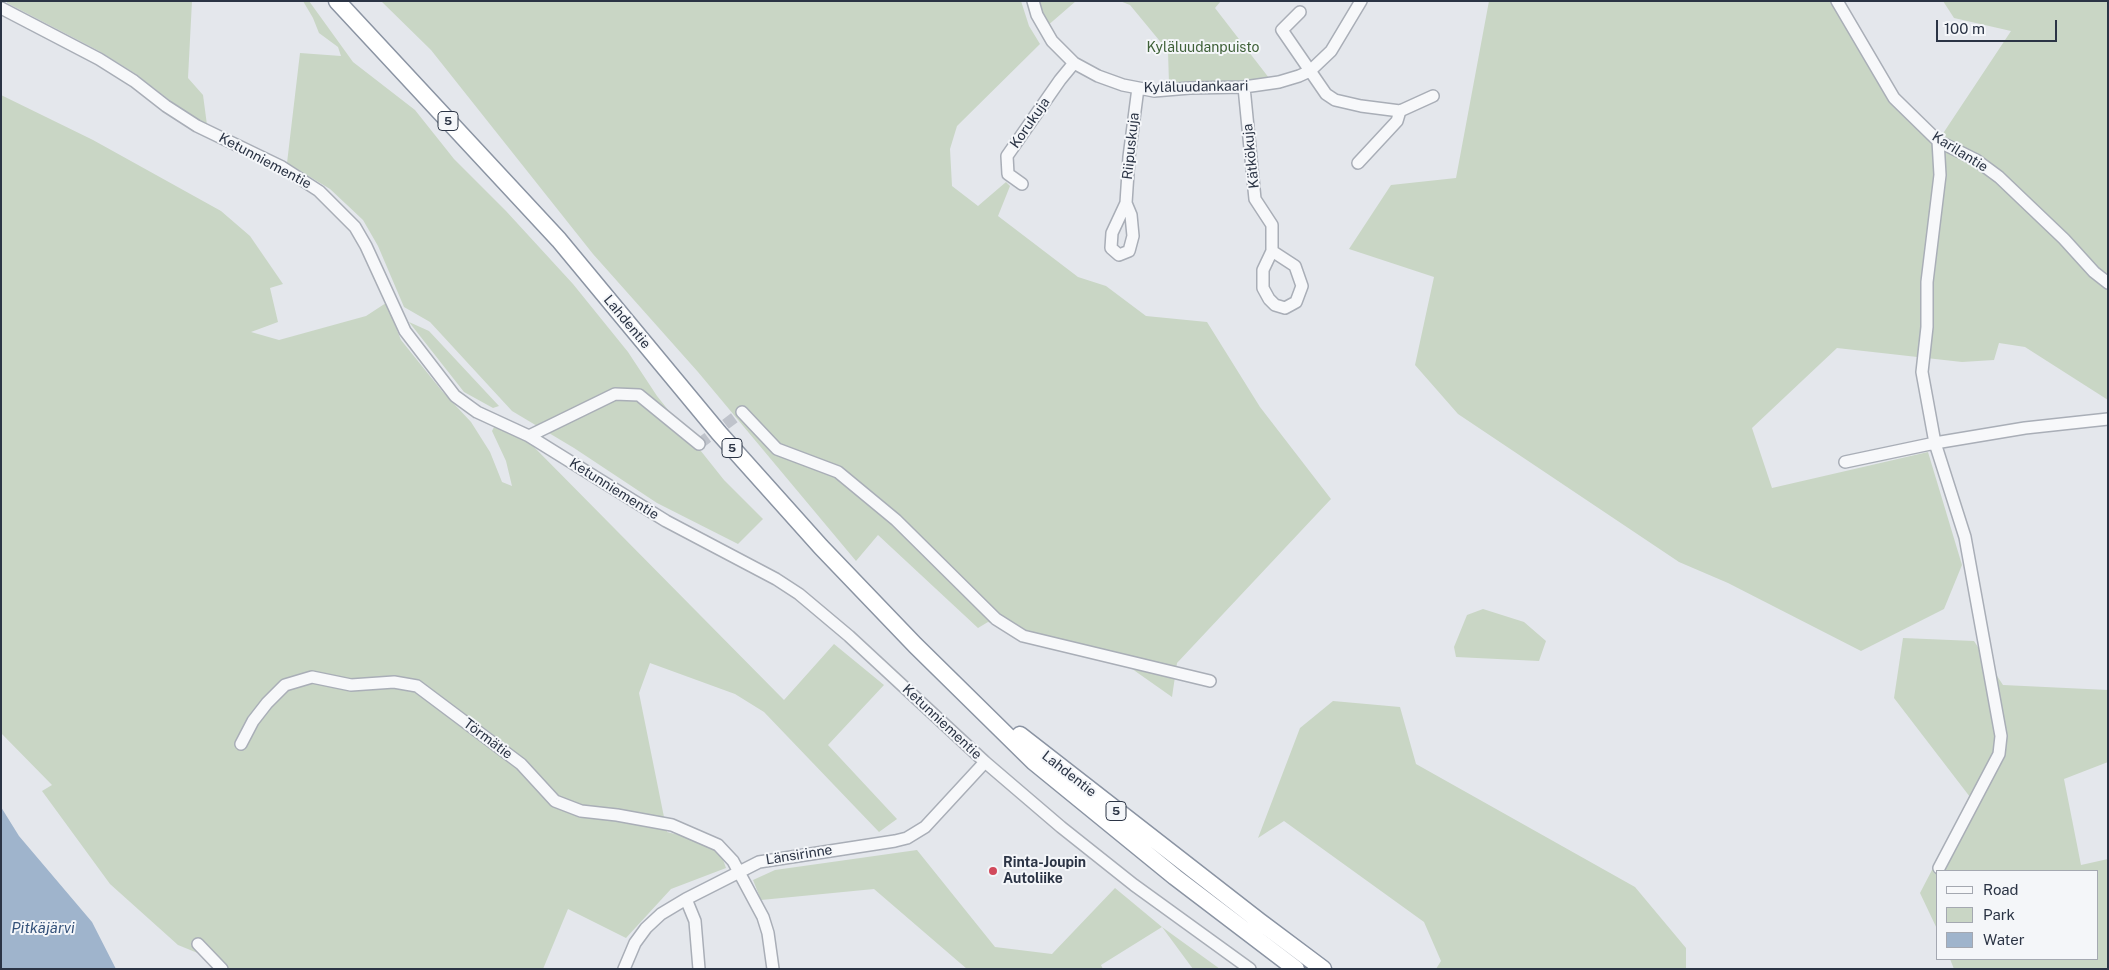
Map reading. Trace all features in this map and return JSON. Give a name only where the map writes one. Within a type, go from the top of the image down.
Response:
[{"type":"highway","name":"Lahdentie","points":[[338,1],[559,240],[718,433],[821,547],[915,645],[1034,762],[1175,877],[1296,969]]},
{"type":"highway","name":"Lahdentie","points":[[915,645],[1041,752],[1323,969]]},
{"type":"street","name":"Kyläluudankaari","points":[[1033,1],[1037,15],[1052,41],[1074,64],[1098,76],[1154,91],[1244,87],[1279,82],[1310,71],[1331,51],[1360,1]]},
{"type":"street","name":"Karilantie","points":[[1837,1],[1894,98],[1938,141],[1976,160],[1999,177],[2064,239],[2094,272],[2108,283]]},
{"type":"street","name":"Ketunniementie","points":[[1,8],[99,59],[197,126],[282,167],[319,191],[355,227],[366,246],[405,331],[455,396],[477,412],[529,436],[666,521],[776,579],[800,594],[849,636],[985,762],[1134,885],[1250,969]]},
{"type":"street","points":[[1300,12],[1282,30],[1326,94],[1336,100],[1360,106],[1400,111],[1433,96]]},
{"type":"street","name":"Korukuja","points":[[1022,184],[1008,174],[1007,156],[1060,80],[1074,64]]},
{"type":"street","name":"Kätkökuja","points":[[1244,87],[1255,199],[1272,225],[1272,251],[1263,270],[1263,288],[1268,299],[1275,305],[1285,308],[1296,302],[1302,286],[1295,266],[1272,251]]},
{"type":"street","name":"Riipuskuja","points":[[1126,203],[1129,157],[1138,88]]},
{"type":"street","points":[[1358,163],[1397,121],[1400,111]]},
{"type":"street","points":[[1938,141],[1940,175],[1927,282],[1927,326],[1922,372],[1935,443],[1965,537],[2001,736],[1999,754],[1939,868]]},
{"type":"street","points":[[529,436],[615,394],[640,395],[699,444]]},
{"type":"street","points":[[742,412],[777,449],[838,472],[896,520],[996,619],[1024,636],[1210,681]]},
{"type":"street","points":[[1846,462],[1935,443],[2024,428],[2108,419]]},
{"type":"street","name":"Törmätie","points":[[241,744],[267,702],[285,685],[312,677],[350,685],[394,682],[417,686],[521,764],[555,801],[581,811],[617,815],[672,825],[718,845],[728,853],[763,917],[768,933],[773,969]]},
{"type":"street","name":"Länsirinne","points":[[624,969],[636,943],[646,928],[660,914],[686,899],[759,862],[907,838],[925,827],[985,762]]},
{"type":"street","points":[[686,899],[695,921],[699,948],[699,969]]},
{"type":"street","points":[[198,944],[222,969]]},
{"type":"green space","points":[[7,1],[192,1],[188,78],[203,95],[207,125],[172,102],[136,74],[99,51],[7,3]]},
{"type":"green space","points":[[303,1],[309,1],[353,62],[415,110],[454,159],[506,211],[573,284],[628,352],[657,396],[724,480],[763,519],[738,544],[657,503],[574,448],[512,411],[430,322],[404,307],[378,246],[363,220],[330,189],[287,163],[300,53],[341,56],[338,47],[319,33]]},
{"type":"green space","points":[[381,1],[1021,1],[1029,26],[1040,44],[957,126],[950,149],[952,186],[978,206],[1006,182],[1010,186],[998,216],[1078,277],[1106,286],[1146,316],[1207,322],[1260,407],[1331,499],[1177,663],[1172,697],[1118,659],[988,622],[978,628],[878,535],[856,561],[698,372],[593,254],[431,50]]},
{"type":"green space","points":[[1036,1],[1076,1],[1046,27]]},
{"type":"green space","name":"Kyläluudanpuisto","points":[[1120,1],[1221,1],[1215,8],[1269,78],[1248,82],[1169,84],[1168,51],[1130,5]]},
{"type":"green space","points":[[1489,1],[1837,1],[1894,98],[1938,141],[2011,31],[1954,18],[1943,1],[2108,1],[2108,400],[2025,347],[1999,343],[1994,360],[1962,362],[1837,348],[1752,428],[1772,488],[1928,452],[1962,565],[1944,609],[1861,651],[1728,583],[1679,562],[1458,414],[1415,365],[1434,277],[1349,249],[1391,185],[1456,178]]},
{"type":"green space","points":[[1,95],[93,140],[221,211],[250,236],[283,284],[270,288],[278,322],[251,332],[279,340],[366,316],[386,303],[401,340],[442,391],[471,422],[490,452],[502,482],[512,486],[506,461],[492,431],[494,427],[500,428],[531,444],[784,700],[834,644],[884,685],[828,745],[897,819],[879,832],[764,712],[735,694],[650,663],[639,693],[667,832],[691,838],[714,848],[721,854],[726,868],[671,889],[626,938],[568,909],[543,969],[222,969],[210,958],[178,945],[110,884],[42,791],[52,785],[1,733]]},
{"type":"green space","points":[[409,322],[429,331],[499,406],[493,408],[464,392]]},
{"type":"green space","points":[[1483,609],[1524,622],[1546,641],[1539,661],[1456,657],[1454,647],[1467,615]]},
{"type":"green space","points":[[1903,638],[1974,641],[2003,685],[2108,690],[2108,762],[2064,779],[2081,865],[2108,859],[2108,969],[1954,969],[1950,960],[2099,960],[2099,870],[1936,870],[1936,927],[1920,893],[1970,797],[1894,698]]},
{"type":"green space","points":[[1333,701],[1400,707],[1416,764],[1635,887],[1686,948],[1686,969],[1436,969],[1441,961],[1424,922],[1284,821],[1258,838],[1300,728]]},
{"type":"green space","points":[[917,850],[995,947],[1052,954],[1115,888],[1162,927],[1101,965],[1103,969],[967,969],[874,889],[761,900],[753,880],[775,870]]},
{"type":"green space","points":[[1162,927],[1220,969],[1193,969]]},
{"type":"water","name":"Pitkäjärvi","points":[[1,807],[19,836],[92,922],[116,969],[1,969]]},
{"type":"tunnel","points":[[699,444],[742,412]]},
{"type":"place","name":"Rinta-Joupin Autoliike","points":[[993,871]]}]
